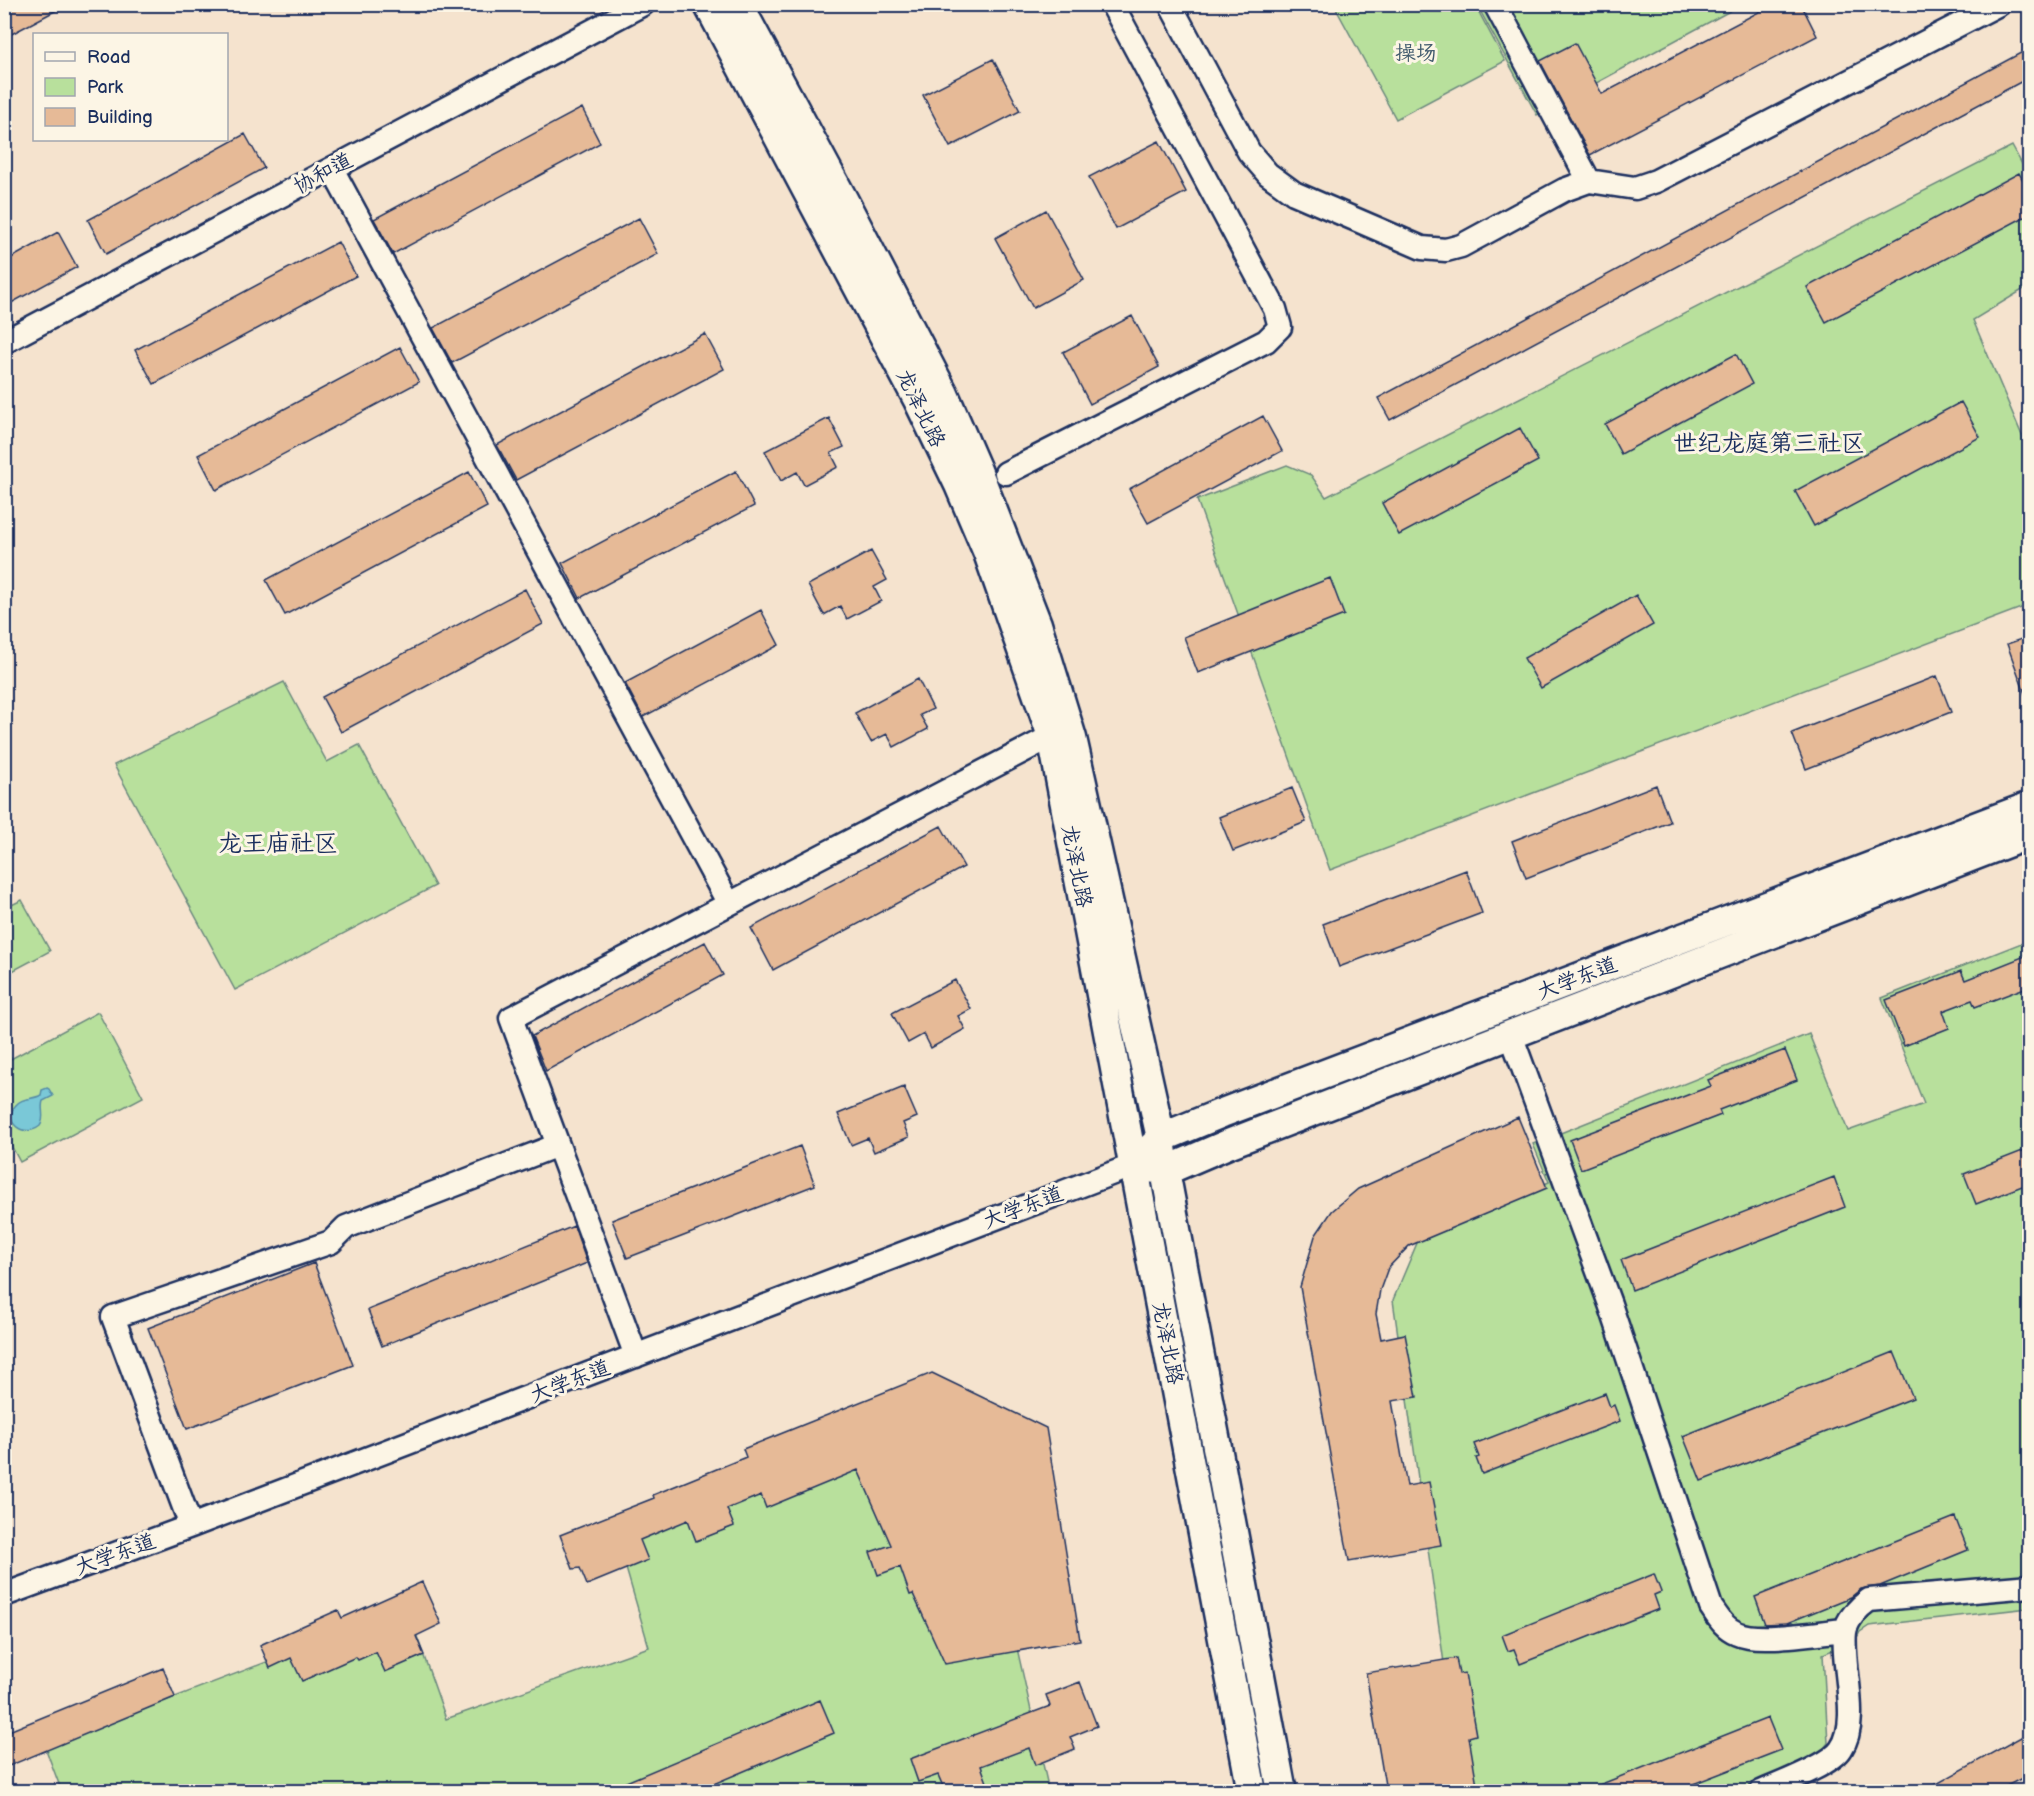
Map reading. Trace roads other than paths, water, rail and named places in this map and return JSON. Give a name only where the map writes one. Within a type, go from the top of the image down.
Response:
[{"type":"main road","name":"龙泽北路","points":[[708,4],[896,358],[959,485],[1062,737],[1134,1165],[1252,1791]]},
{"type":"main road","name":"龙泽北路","points":[[738,4],[944,394],[977,470],[1037,624],[1062,737],[1161,1138],[1165,1171],[1282,1791]]},
{"type":"main road","name":"大学东道","points":[[1134,1165],[1161,1138],[2030,806]]},
{"type":"main road","name":"大学东道","points":[[1165,1171],[1228,1144],[2030,834]]},
{"type":"main road","points":[[1134,1165],[1165,1171]]},
{"type":"street","name":"协和道","points":[[4,342],[643,4]]},
{"type":"street","points":[[1006,472],[1266,341],[1280,327],[1275,309],[1112,4]]},
{"type":"street","points":[[1170,4],[1249,152],[1268,174],[1294,193],[1422,248],[1446,250],[1461,246],[1564,190],[1589,181],[1635,188],[1656,181],[1999,4]]},
{"type":"street","points":[[1495,4],[1589,181]]},
{"type":"street","points":[[332,169],[729,904]]},
{"type":"street","points":[[636,1356],[511,1018],[729,904],[1062,737]]},
{"type":"street","points":[[1511,1035],[1610,1304],[1711,1606],[1723,1624],[1738,1634],[1760,1637],[1845,1630]]},
{"type":"street","points":[[191,1526],[113,1317],[331,1242],[346,1227],[558,1145]]},
{"type":"street","name":"大学东道","points":[[4,1595],[191,1526],[1134,1165]]},
{"type":"street","points":[[1761,1791],[1817,1767],[1841,1750],[1850,1724],[1845,1630],[1858,1607],[1869,1600],[2030,1586]]},
{"type":"water","points":[[47,1088],[53,1096],[43,1101],[43,1120],[40,1126],[28,1131],[17,1127],[11,1118],[15,1106],[20,1101],[38,1097],[42,1090]]},
{"type":"district","name":"世纪龙庭第三社区","points":[[1769,443]]},
{"type":"district","name":"龙王庙社区","points":[[278,843]]},
{"type":"park label","name":"操场","points":[[1416,53]]}]
